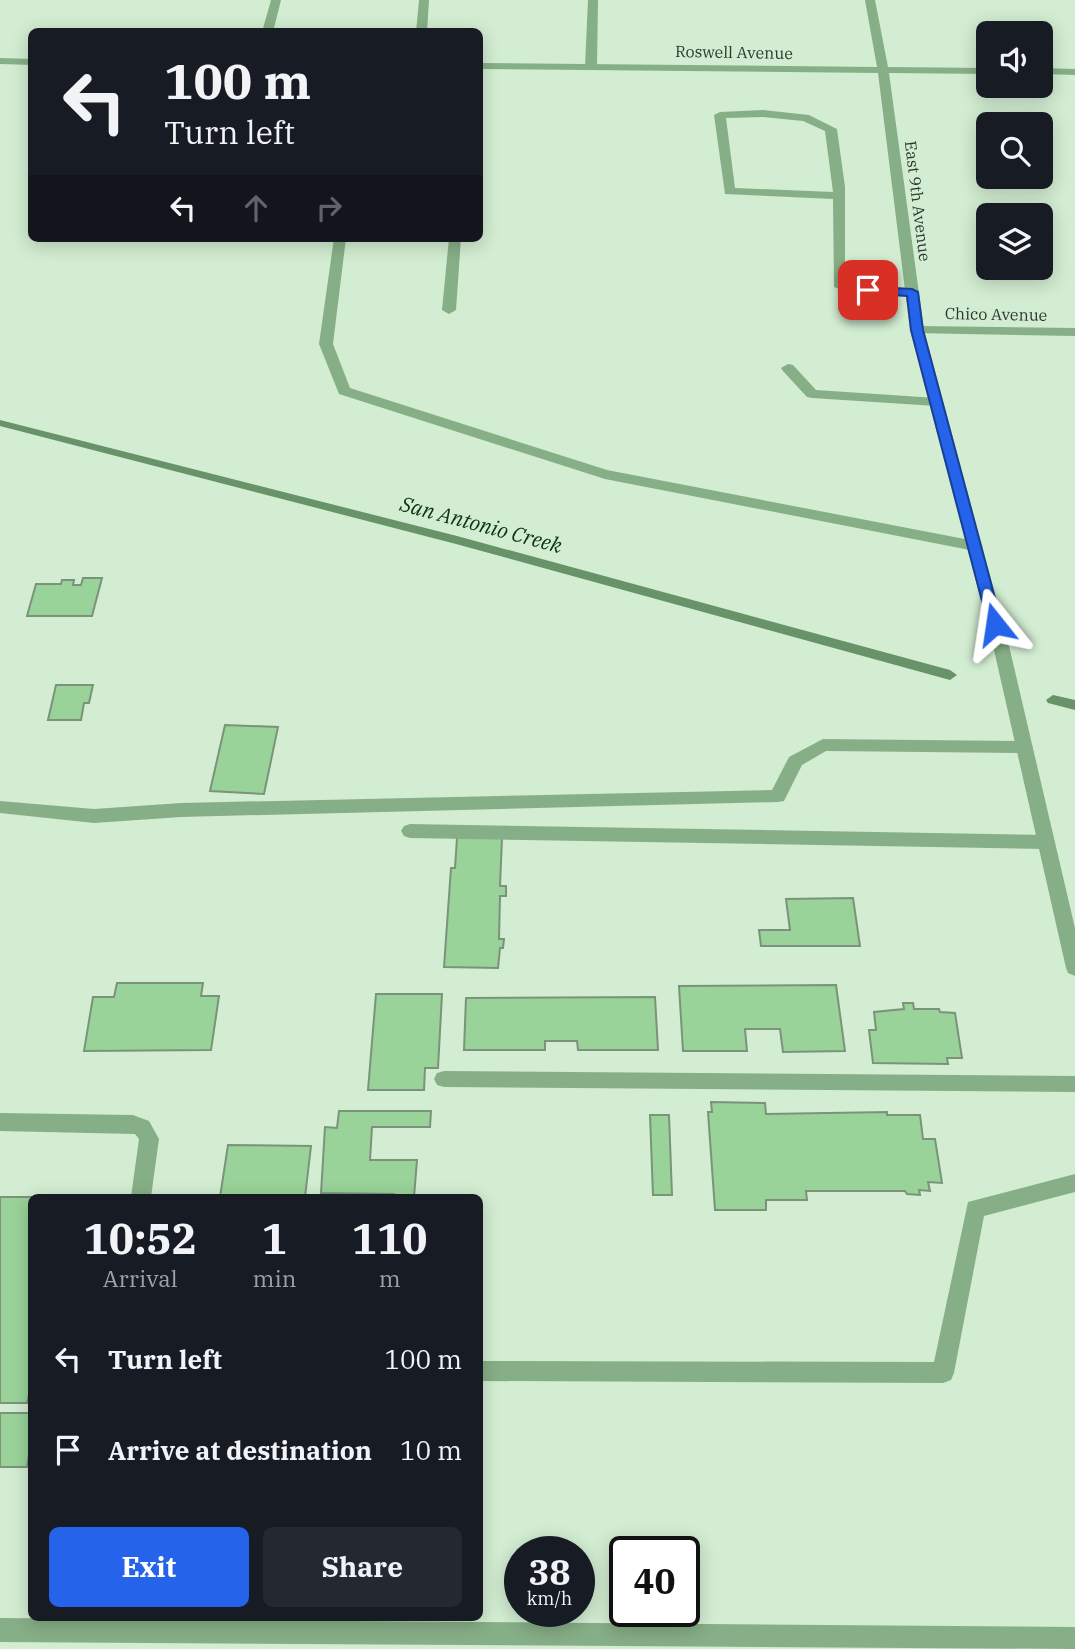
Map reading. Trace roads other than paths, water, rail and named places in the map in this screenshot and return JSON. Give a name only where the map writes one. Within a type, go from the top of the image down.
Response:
[{"type":"street","points":[[268,28],[276,0]]},
{"type":"street","points":[[421,28],[424,0]]},
{"type":"street","points":[[591,66],[593,0]]},
{"type":"street","name":"East 9th Avenue","points":[[870,0],[883,69],[917,330],[1002,650],[1075,968]]},
{"type":"street","points":[[0,61],[28,62]]},
{"type":"street","name":"Roswell Avenue","points":[[483,66],[976,71]]},
{"type":"street","points":[[1053,71],[1075,72]]},
{"type":"street","points":[[837,196],[729,191],[720,114],[778,114],[816,119],[831,129],[839,187],[839,284],[849,289],[912,292]]},
{"type":"street","points":[[339,242],[326,344],[344,391],[605,474],[975,546]]},
{"type":"street","points":[[449,310],[455,242]]},
{"type":"street","name":"Chico Avenue","points":[[917,330],[1075,332]]},
{"type":"street","points":[[788,368],[812,394],[936,402]]},
{"type":"street","points":[[0,807],[94,816],[181,810],[778,796],[795,761],[824,745],[1025,747]]},
{"type":"street","points":[[410,831],[1046,842]]},
{"type":"street","points":[[444,1079],[1075,1084]]},
{"type":"street","points":[[0,1122],[126,1124],[144,1127],[148,1131],[149,1139],[141,1194]]},
{"type":"street","points":[[483,1371],[943,1373],[960,1297],[975,1209],[1075,1183]]},
{"type":"street","points":[[0,1630],[76,1624],[1075,1639]]},
{"type":"waterway","name":"San Antonio Creek","points":[[0,423],[457,540],[950,675]]},
{"type":"waterway","name":"San Antonio Creek","points":[[1053,700],[1075,705]]}]
